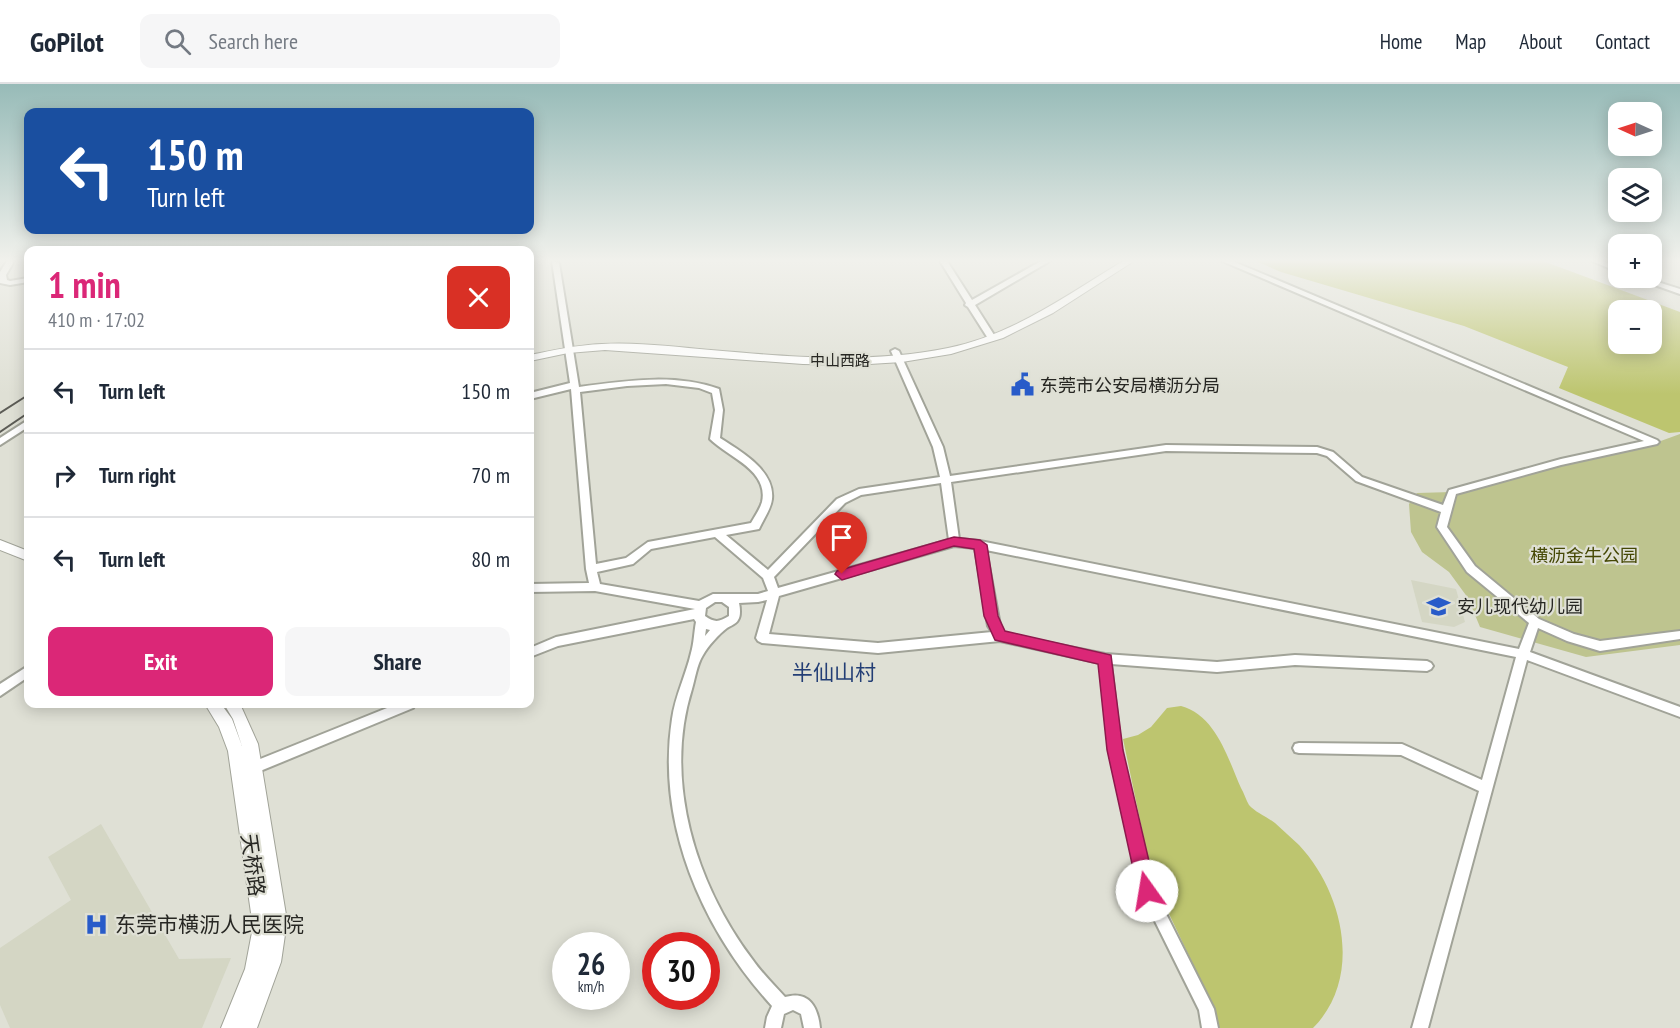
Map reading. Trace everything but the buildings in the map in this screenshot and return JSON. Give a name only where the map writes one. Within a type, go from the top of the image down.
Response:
[{"type":"main road","name":"中山西路","points":[[989,334],[1040,305]]},
{"type":"main road","name":"中山西路","points":[[534,351],[568,347],[622,348],[838,362],[939,352],[1043,314],[1058,305]]},
{"type":"main road","name":"中山西路","points":[[534,357],[568,347]]},
{"type":"main road","points":[[0,545],[24,554]]},
{"type":"main road","name":"天桥路","points":[[215,708],[232,737],[247,771],[278,921],[277,943],[271,968],[247,1028]]},
{"type":"main road","name":"天桥路","points":[[231,1028],[255,969],[262,927],[245,730],[234,708]]},
{"type":"street","points":[[562,305],[575,387],[591,569],[595,586]]},
{"type":"street","points":[[969,305],[989,334]]},
{"type":"street","points":[[1329,305],[1654,442],[1561,462],[1452,492],[1442,526],[1471,569],[1534,622],[1571,638],[1600,646],[1680,635]]},
{"type":"street","points":[[897,355],[938,447],[946,481],[954,542]]},
{"type":"street","points":[[534,395],[575,387],[628,383],[702,385],[716,391],[719,410],[715,439],[754,465],[767,490],[767,499],[755,526],[648,546],[629,561],[591,569]]},
{"type":"street","points":[[0,442],[24,426]]},
{"type":"street","points":[[768,576],[849,496],[865,490],[946,481],[1016,468],[1166,448],[1317,450],[1330,454],[1359,479],[1447,510]]},
{"type":"street","points":[[717,533],[768,576],[774,594],[762,638],[878,648],[1000,636],[1105,659],[1217,667],[1294,660],[1428,666]]},
{"type":"street","points":[[782,1005],[747,965],[719,923],[698,880],[684,838],[676,796],[675,756],[679,718],[697,653],[700,614],[713,598],[759,598],[954,542],[980,545],[1523,654],[1680,712]]},
{"type":"street","points":[[980,545],[991,616],[1000,636]]},
{"type":"street","points":[[534,588],[595,586],[700,614],[710,626],[721,626]]},
{"type":"street","points":[[697,653],[721,626],[731,621],[736,614],[759,598]]},
{"type":"street","points":[[729,599],[735,605],[736,614]]},
{"type":"street","points":[[534,651],[556,642],[700,614]]},
{"type":"street","points":[[1420,1028],[1523,654],[1534,622]]},
{"type":"street","points":[[1105,659],[1115,750],[1147,891],[1206,1009],[1210,1028]]},
{"type":"street","points":[[0,691],[24,674]]},
{"type":"street","points":[[247,771],[399,708]]},
{"type":"street","points":[[1299,748],[1402,750],[1486,788]]},
{"type":"street","points":[[773,1028],[774,1017],[782,1005],[788,1002],[802,1003],[811,1013],[812,1028]]},
{"type":"shaded area","points":[[1393,305],[1608,305],[1608,354],[1662,354],[1662,305],[1680,312],[1680,432],[1669,433],[1559,388],[1568,367],[1464,326]]},
{"type":"shaded area","name":"安儿现代幼儿园","points":[[1411,580],[1456,589],[1465,622],[1454,627],[1422,622]]},
{"type":"shaded area","points":[[1181,706],[1193,711],[1212,728],[1226,752],[1249,805],[1275,823],[1299,845],[1315,865],[1327,887],[1342,936],[1342,961],[1338,985],[1329,1008],[1313,1028],[1216,1028],[1207,994],[1162,899],[1148,858],[1123,739],[1138,735],[1151,727],[1167,708]]},
{"type":"shaded area","name":"东莞市横沥人民医院","points":[[101,824],[179,959],[231,958],[202,1028],[10,1028],[0,1005],[0,948],[71,900],[48,857]]},
{"type":"green space","name":"横沥金牛公园","points":[[1680,434],[1680,645],[1586,657],[1480,627],[1468,598],[1449,572],[1422,552],[1411,532],[1409,504],[1417,493],[1452,492],[1579,458],[1647,446]]},
{"type":"railway","points":[[0,413],[24,398]]},
{"type":"railway","points":[[0,432],[24,416]]},
{"type":"place","name":"东莞市公安局横沥分局","points":[[1022,385]]},
{"type":"place","name":"安儿现代幼儿园","points":[[1439,606]]},
{"type":"place","name":"东莞市横沥人民医院","points":[[97,924]]},
{"type":"district","name":"半仙山村","points":[[834,672]]},
{"type":"route","points":[[842,574],[954,542],[980,545],[991,616],[1000,636],[1105,659],[1115,750],[1147,891]]}]
